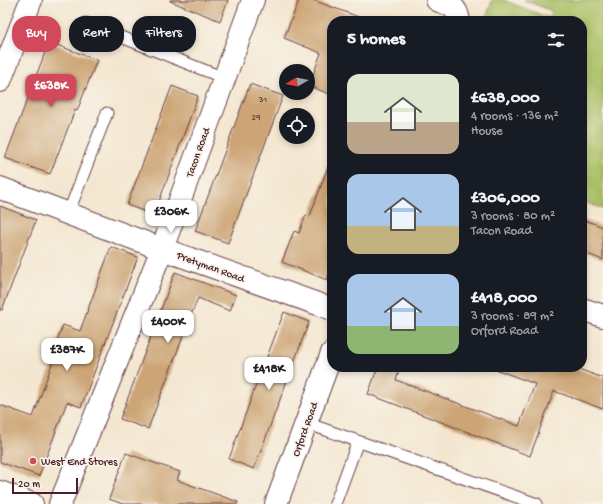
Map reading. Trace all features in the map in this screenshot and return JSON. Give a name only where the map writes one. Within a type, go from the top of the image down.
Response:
[{"type":"street","points":[[0,81],[31,0]]},
{"type":"street","name":"Tacon Road","points":[[60,504],[162,249],[253,0]]},
{"type":"street","points":[[437,0],[451,6],[458,16]]},
{"type":"street","name":"Pretyman Road","points":[[0,188],[162,249],[327,307]]},
{"type":"street","points":[[587,311],[603,316]]},
{"type":"street","name":"Orford Road","points":[[276,504],[327,366]]},
{"type":"street","points":[[0,492],[32,504]]},
{"type":"lane","points":[[124,39],[224,78]]},
{"type":"lane","points":[[68,214],[107,113]]},
{"type":"lane","points":[[306,423],[537,504]]},
{"type":"lane","points":[[335,504],[358,441]]},
{"type":"green space","points":[[492,0],[503,0],[544,16],[487,16]]},
{"type":"green space","points":[[524,0],[603,0],[603,209],[587,203],[587,16],[550,16],[552,11]]},
{"type":"building","points":[[170,0],[228,0],[220,21]]},
{"type":"building","points":[[299,0],[313,0],[356,16],[327,16],[327,93],[315,88],[315,70],[321,53],[284,38]]},
{"type":"building","points":[[61,46],[69,50],[69,52],[76,52],[97,60],[77,111],[75,110],[50,174],[5,158],[45,52],[61,52]]},
{"type":"building","points":[[250,84],[279,95],[279,100],[282,100],[228,243],[195,231]]},
{"type":"building","points":[[172,86],[198,96],[154,215],[127,205]]},
{"type":"building","points":[[327,169],[327,280],[282,262],[294,231],[299,233],[306,215],[310,216]]},
{"type":"building","points":[[0,206],[36,220],[2,310],[0,310]]},
{"type":"building","points":[[587,221],[603,227],[603,260],[587,254]]},
{"type":"building","points":[[111,247],[138,257],[81,407],[67,402],[39,476],[0,462],[0,405],[33,417],[57,350],[54,349],[63,325],[80,331]]},
{"type":"building","points":[[175,272],[236,295],[230,311],[198,298],[148,429],[120,419]]},
{"type":"building","points":[[284,312],[309,322],[254,469],[229,459]]},
{"type":"building","points":[[376,372],[398,372],[396,380],[519,426],[535,384],[503,372],[587,372],[603,378],[603,409],[554,391],[530,456],[368,394]]},
{"type":"building","points":[[126,453],[180,472],[177,480],[238,502],[237,504],[123,504],[109,499]]},
{"type":"place","name":"West End Stores","points":[[33,461]]}]
